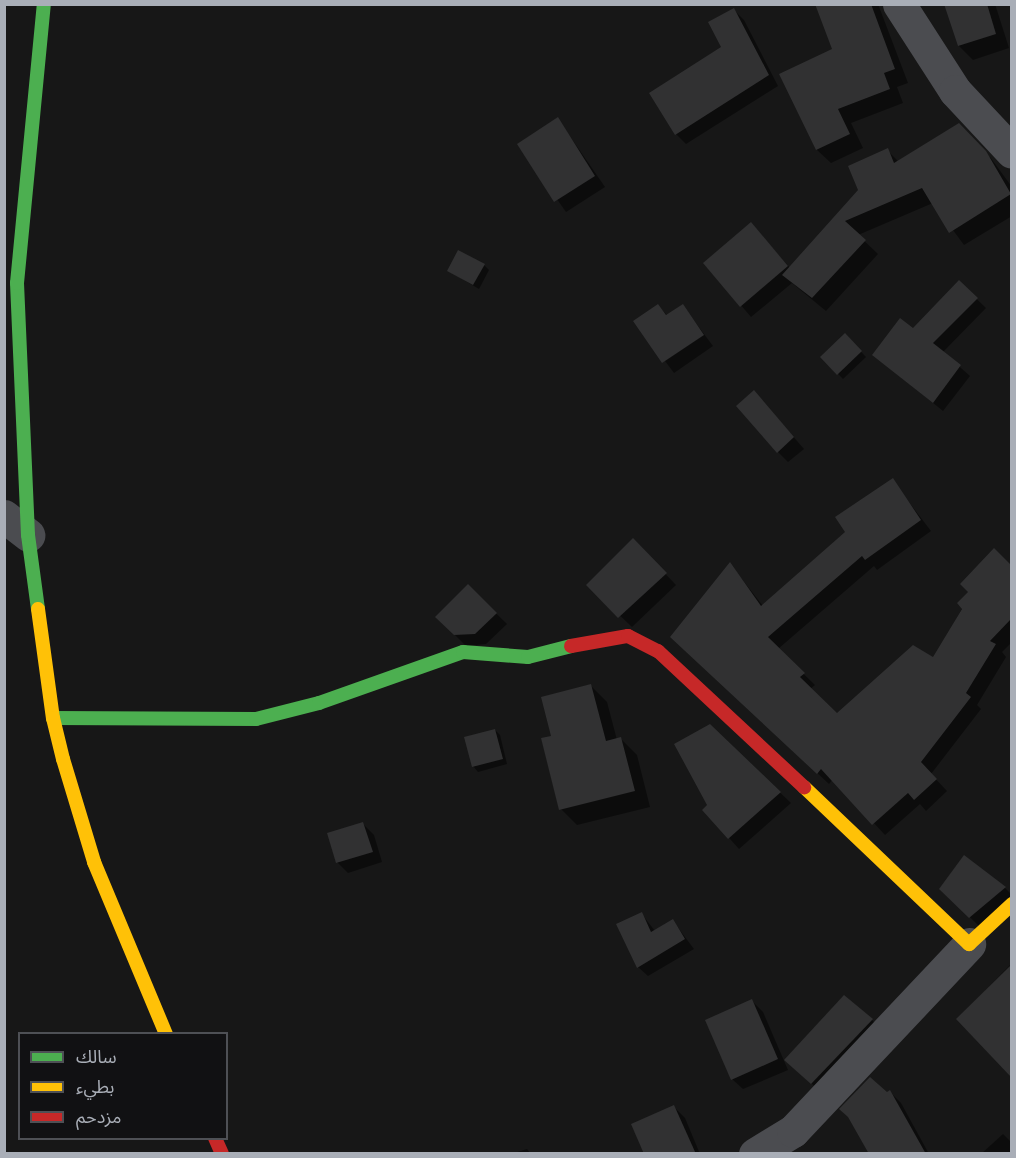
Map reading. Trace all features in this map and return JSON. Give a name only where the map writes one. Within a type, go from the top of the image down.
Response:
[{"type":"street","points":[[44,4],[22,202],[17,283],[16,526],[53,718],[94,862],[165,1032]]},
{"type":"street","points":[[899,4],[955,91],[1011,152]]},
{"type":"street","points":[[53,718],[256,719],[319,703],[463,652],[528,657],[604,638],[628,636],[658,651],[695,684],[969,944]]},
{"type":"street","points":[[755,1154],[793,1131],[969,944],[1011,904]]},
{"type":"street","points":[[216,1140],[222,1154]]},
{"type":"building","points":[[815,4],[871,4],[895,69],[884,73],[890,89],[838,109],[850,134],[816,150],[779,74],[832,49]]},
{"type":"building","points":[[944,4],[987,4],[996,34],[958,46]]},
{"type":"building","points":[[734,8],[769,75],[675,135],[649,93],[721,47],[708,22]]},
{"type":"building","points":[[558,117],[595,176],[554,202],[517,144]]},
{"type":"building","points":[[959,123],[986,151],[1011,194],[949,233],[922,188],[845,221],[866,240],[812,298],[782,275],[858,190],[848,166],[888,148],[894,163]]},
{"type":"building","points":[[751,222],[788,266],[740,307],[703,263]]},
{"type":"building","points":[[458,250],[485,264],[473,285],[447,271]]},
{"type":"building","points":[[959,280],[978,298],[933,343],[961,365],[933,403],[872,355],[900,318],[913,328]]},
{"type":"building","points":[[658,304],[666,315],[683,304],[704,335],[662,363],[633,321]]},
{"type":"building","points":[[845,333],[862,351],[837,375],[820,357]]},
{"type":"building","points":[[754,390],[794,437],[777,453],[736,406]]},
{"type":"building","points":[[893,478],[921,520],[865,560],[862,556],[768,637],[805,673],[800,677],[837,713],[913,645],[933,657],[962,609],[957,603],[968,592],[960,584],[994,548],[1011,565],[1011,619],[990,641],[996,644],[966,693],[971,697],[921,762],[937,779],[914,800],[908,793],[872,825],[821,769],[817,774],[670,637],[730,562],[761,606],[845,532],[835,517]]},
{"type":"building","points":[[633,538],[667,573],[618,618],[586,585]]},
{"type":"building","points":[[468,584],[497,613],[475,634],[454,635],[435,617]]},
{"type":"building","points":[[591,684],[606,741],[621,737],[635,791],[559,810],[541,738],[551,736],[541,697]]},
{"type":"building","points":[[710,724],[781,792],[728,839],[702,810],[707,805],[674,744]]},
{"type":"building","points":[[495,729],[503,759],[472,767],[464,737]]},
{"type":"building","points":[[363,822],[373,852],[336,863],[327,833]]},
{"type":"building","points":[[964,855],[1006,887],[969,918],[939,889]]},
{"type":"building","points":[[642,912],[651,932],[673,919],[685,939],[637,968],[616,924]]},
{"type":"building","points":[[1011,965],[1011,1077],[956,1019]]},
{"type":"building","points":[[844,995],[873,1019],[811,1084],[784,1060]]},
{"type":"building","points":[[752,999],[778,1059],[731,1080],[705,1020]]},
{"type":"building","points":[[870,1077],[887,1092],[890,1090],[926,1154],[869,1154],[848,1117],[839,1109]]},
{"type":"building","points":[[674,1105],[696,1154],[644,1154],[631,1124]]},
{"type":"traffic: fast","points":[[38,609],[28,535],[17,283],[44,4]]},
{"type":"traffic: fast","points":[[53,718],[256,719],[319,703],[463,652],[528,657],[571,646]]},
{"type":"traffic: slow","points":[[38,609],[53,718],[63,759],[94,862],[165,1032]]},
{"type":"traffic: slow","points":[[804,787],[969,944],[1012,904]]},
{"type":"traffic: jam","points":[[571,646],[628,636],[658,651],[804,787]]},
{"type":"traffic: jam","points":[[216,1140],[222,1154]]}]
